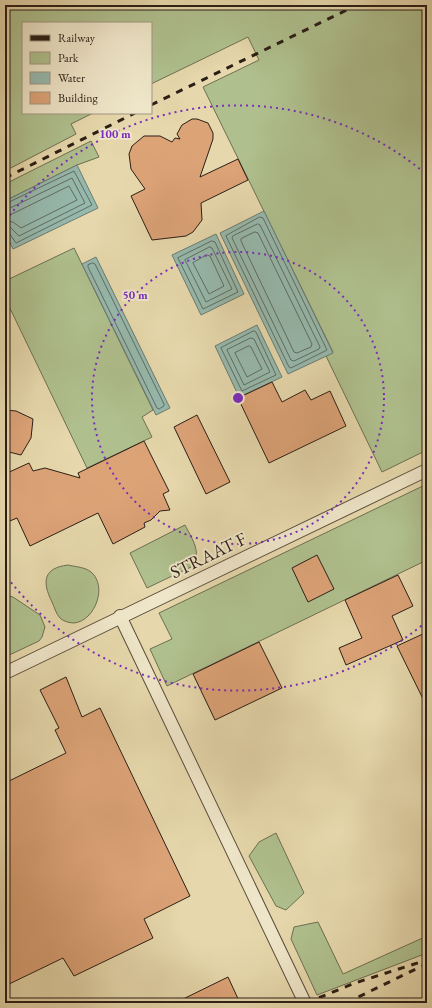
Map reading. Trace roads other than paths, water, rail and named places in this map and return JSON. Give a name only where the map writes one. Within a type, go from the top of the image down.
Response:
[{"type":"lane","name":"STRAAT F","points":[[5,673],[120,616],[427,470]]},
{"type":"lane","points":[[120,616],[305,1003]]},
{"type":"water","points":[[77,165],[98,208],[13,249],[5,232],[5,201]]},
{"type":"water","points":[[264,211],[333,353],[288,374],[220,233]]},
{"type":"water","points":[[216,234],[244,294],[201,315],[172,255]]},
{"type":"water","points":[[96,257],[170,408],[156,415],[82,264]]},
{"type":"water","points":[[257,325],[282,377],[239,397],[215,346]]},
{"type":"railway","points":[[152,105],[357,5]]},
{"type":"railway","points":[[5,178],[133,114]]},
{"type":"railway","points":[[306,1003],[355,983],[427,960]]},
{"type":"railway","points":[[346,1003],[422,966]]}]
